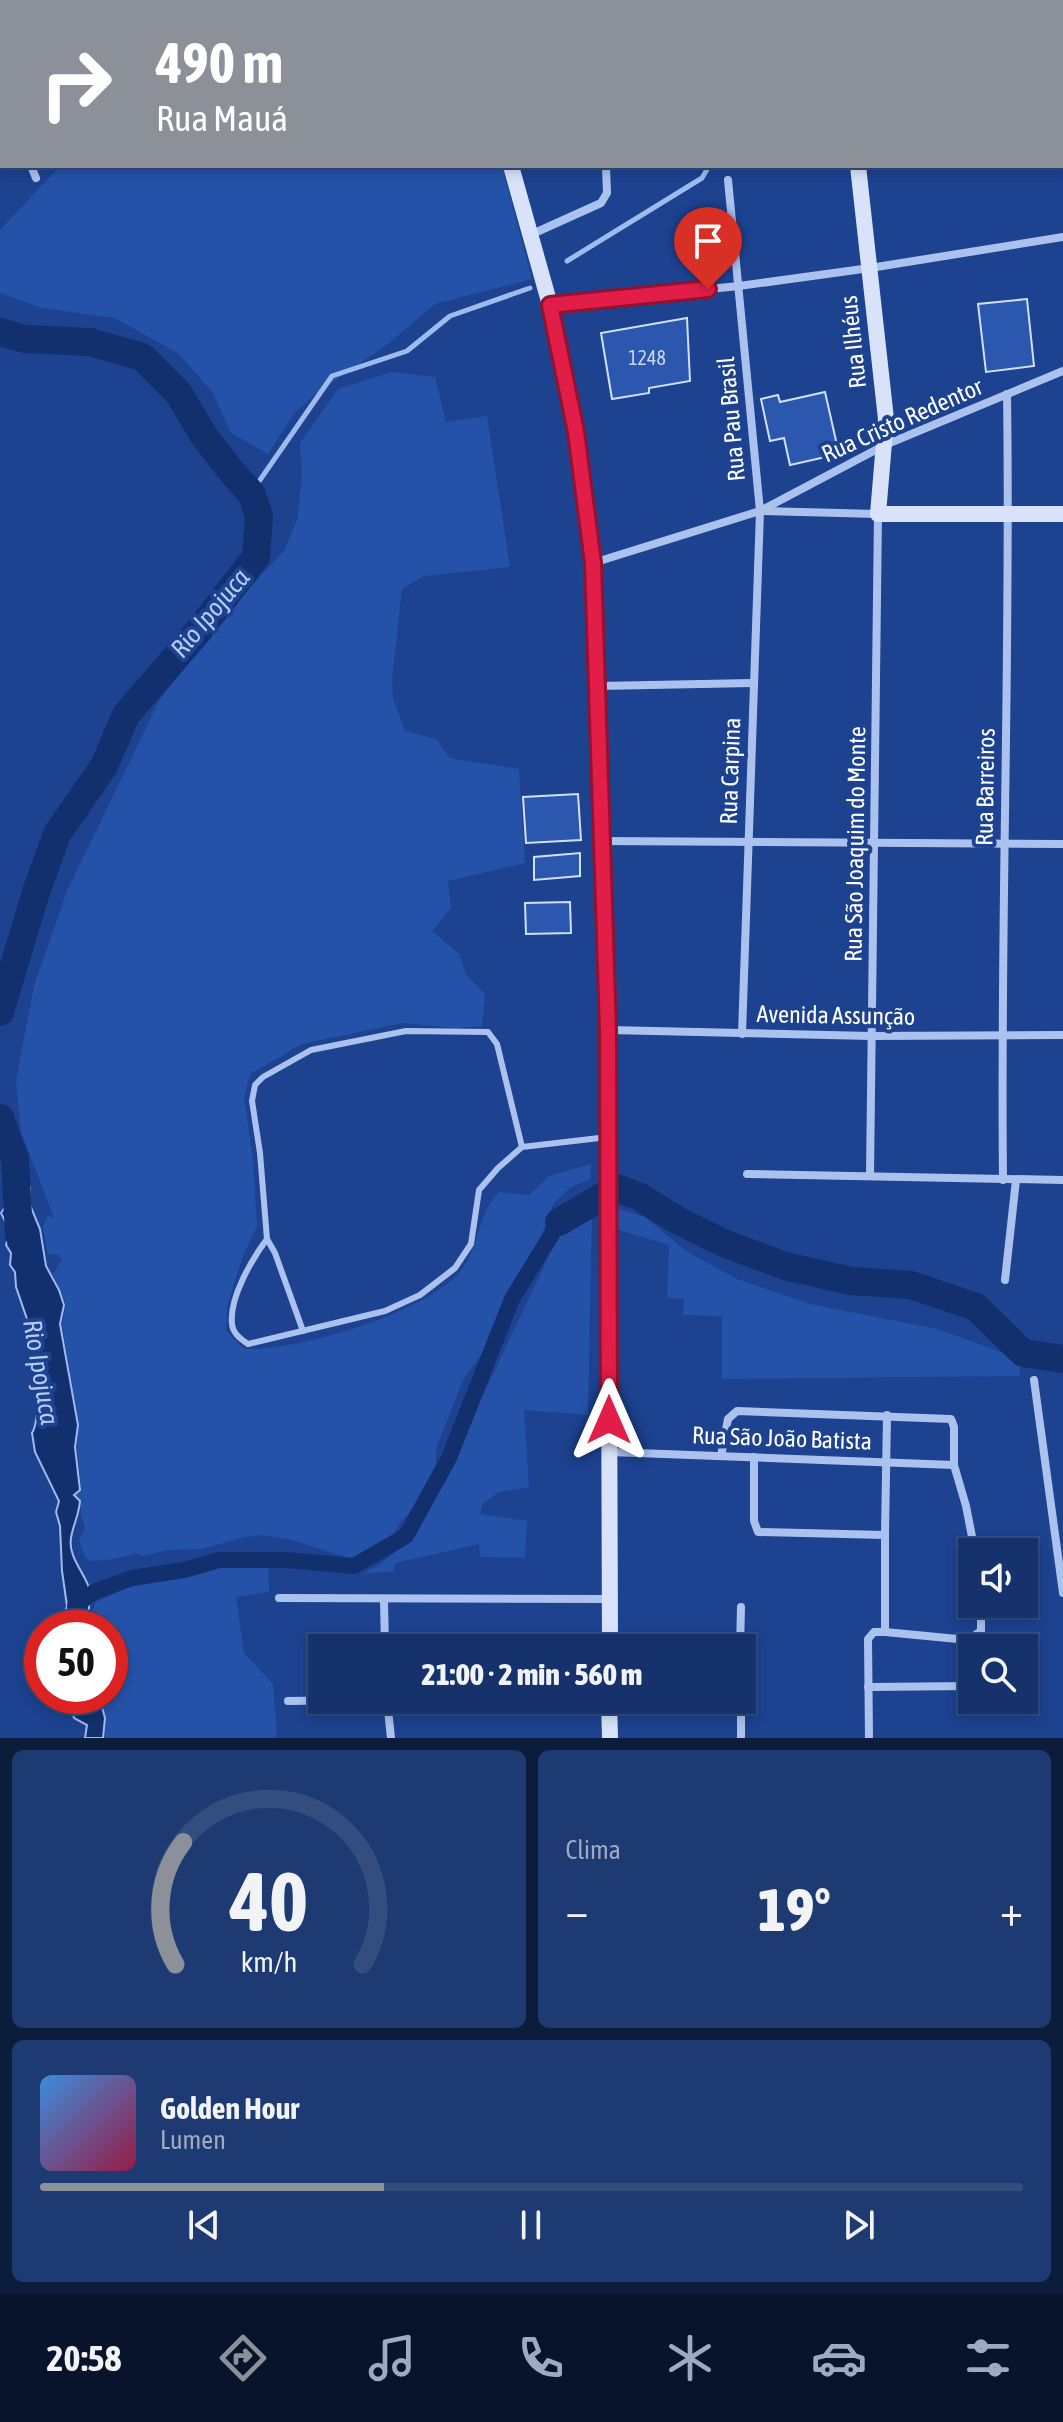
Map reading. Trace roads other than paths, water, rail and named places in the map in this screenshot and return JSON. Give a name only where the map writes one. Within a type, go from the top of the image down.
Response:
[{"type":"main road","points":[[512,168],[550,305],[576,432],[593,563],[608,1030],[610,1634]]},
{"type":"main road","name":"Rua Ilhéus","points":[[858,168],[886,419],[878,514]]},
{"type":"main road","points":[[878,514],[1063,514]]},
{"type":"main road","points":[[609,1714],[610,1738]]},
{"type":"street","points":[[32,168],[36,178]]},
{"type":"street","points":[[530,235],[601,203],[607,193],[606,168]]},
{"type":"street","name":"Rua Pau Brasil","points":[[728,180],[760,511]]},
{"type":"street","points":[[550,305],[739,286],[1063,237]]},
{"type":"street","name":"Rua Cristo Redentor","points":[[760,511],[885,445],[1063,371]]},
{"type":"street","name":"Rua Barreiros","points":[[1003,1180],[1001,1035],[1009,515],[1007,394]]},
{"type":"street","points":[[593,563],[760,511],[878,514]]},
{"type":"street","name":"Rua Carpina","points":[[742,1034],[760,511]]},
{"type":"street","name":"Rua São Joaquim do Monte","points":[[870,1175],[878,514]]},
{"type":"street","points":[[599,686],[753,683]]},
{"type":"street","points":[[600,841],[1063,844]]},
{"type":"street","name":"Avenida Assunção","points":[[608,1030],[871,1036],[1063,1035]]},
{"type":"street","points":[[747,1174],[1063,1180]]},
{"type":"street","points":[[1005,1280],[1016,1180]]},
{"type":"street","points":[[1034,1380],[1063,1593]]},
{"type":"street","points":[[721,1456],[728,1419],[731,1414],[743,1411],[951,1419],[954,1427],[954,1465],[972,1538]]},
{"type":"street","points":[[885,1632],[887,1415]]},
{"type":"street","name":"Rua São João Batista","points":[[609,1452],[954,1465]]},
{"type":"street","points":[[754,1457],[754,1521],[758,1532],[885,1535]]},
{"type":"street","points":[[279,1598],[610,1599]]},
{"type":"street","points":[[384,1600],[385,1634]]},
{"type":"street","points":[[740,1634],[741,1607]]},
{"type":"street","points":[[869,1738],[868,1639],[874,1632],[968,1640],[981,1631],[982,1618]]},
{"type":"street","points":[[868,1687],[958,1686]]},
{"type":"street","points":[[288,1701],[308,1701]]},
{"type":"street","points":[[388,1714],[391,1738]]},
{"type":"street","points":[[741,1714],[741,1738]]},
{"type":"lane","points":[[303,1331],[267,1239],[252,1101],[255,1085],[263,1077],[311,1050],[406,1031],[488,1032],[497,1044],[522,1147]]},
{"type":"lane","points":[[267,1239],[253,1258],[235,1304],[232,1324],[237,1335],[248,1344],[385,1311],[420,1295],[455,1268],[471,1244],[479,1190],[522,1147],[608,1137]]},
{"type":"water","name":"Rio Ipojuca","points":[[30,1188],[30,1205],[40,1229],[46,1266],[64,1305],[60,1324],[78,1425],[75,1447],[80,1490],[74,1495],[80,1501],[71,1544],[73,1556],[89,1591],[89,1610],[66,1610],[60,1526],[56,1512],[59,1501],[35,1452],[32,1433],[42,1404],[29,1344],[28,1322],[16,1287],[15,1272],[10,1265],[11,1253],[6,1245],[10,1231],[1,1213],[10,1200]]},
{"type":"water","points":[[73,1714],[104,1714],[103,1738],[85,1738],[87,1725],[74,1718]]},
{"type":"waterway","points":[[567,261],[702,178],[708,168]]},
{"type":"waterway","points":[[251,493],[332,376],[407,351],[450,316],[530,288]]},
{"type":"waterway","name":"Rio Ipojuca","points":[[0,332],[25,339],[90,342],[142,357],[179,394],[204,436],[251,493],[259,515],[256,557],[200,629],[126,715],[104,766],[57,834],[0,1012]]},
{"type":"waterway","name":"Rio Ipojuca","points":[[0,1118],[15,1159],[19,1235]]},
{"type":"waterway","points":[[559,1222],[617,1188],[640,1197],[677,1220],[726,1244],[785,1266],[851,1281],[911,1285],[976,1307],[1023,1353],[1063,1359]]},
{"type":"waterway","points":[[75,1606],[94,1592],[132,1578],[184,1570],[219,1560],[286,1560],[354,1566],[406,1536],[449,1458],[512,1299],[559,1222]]}]
